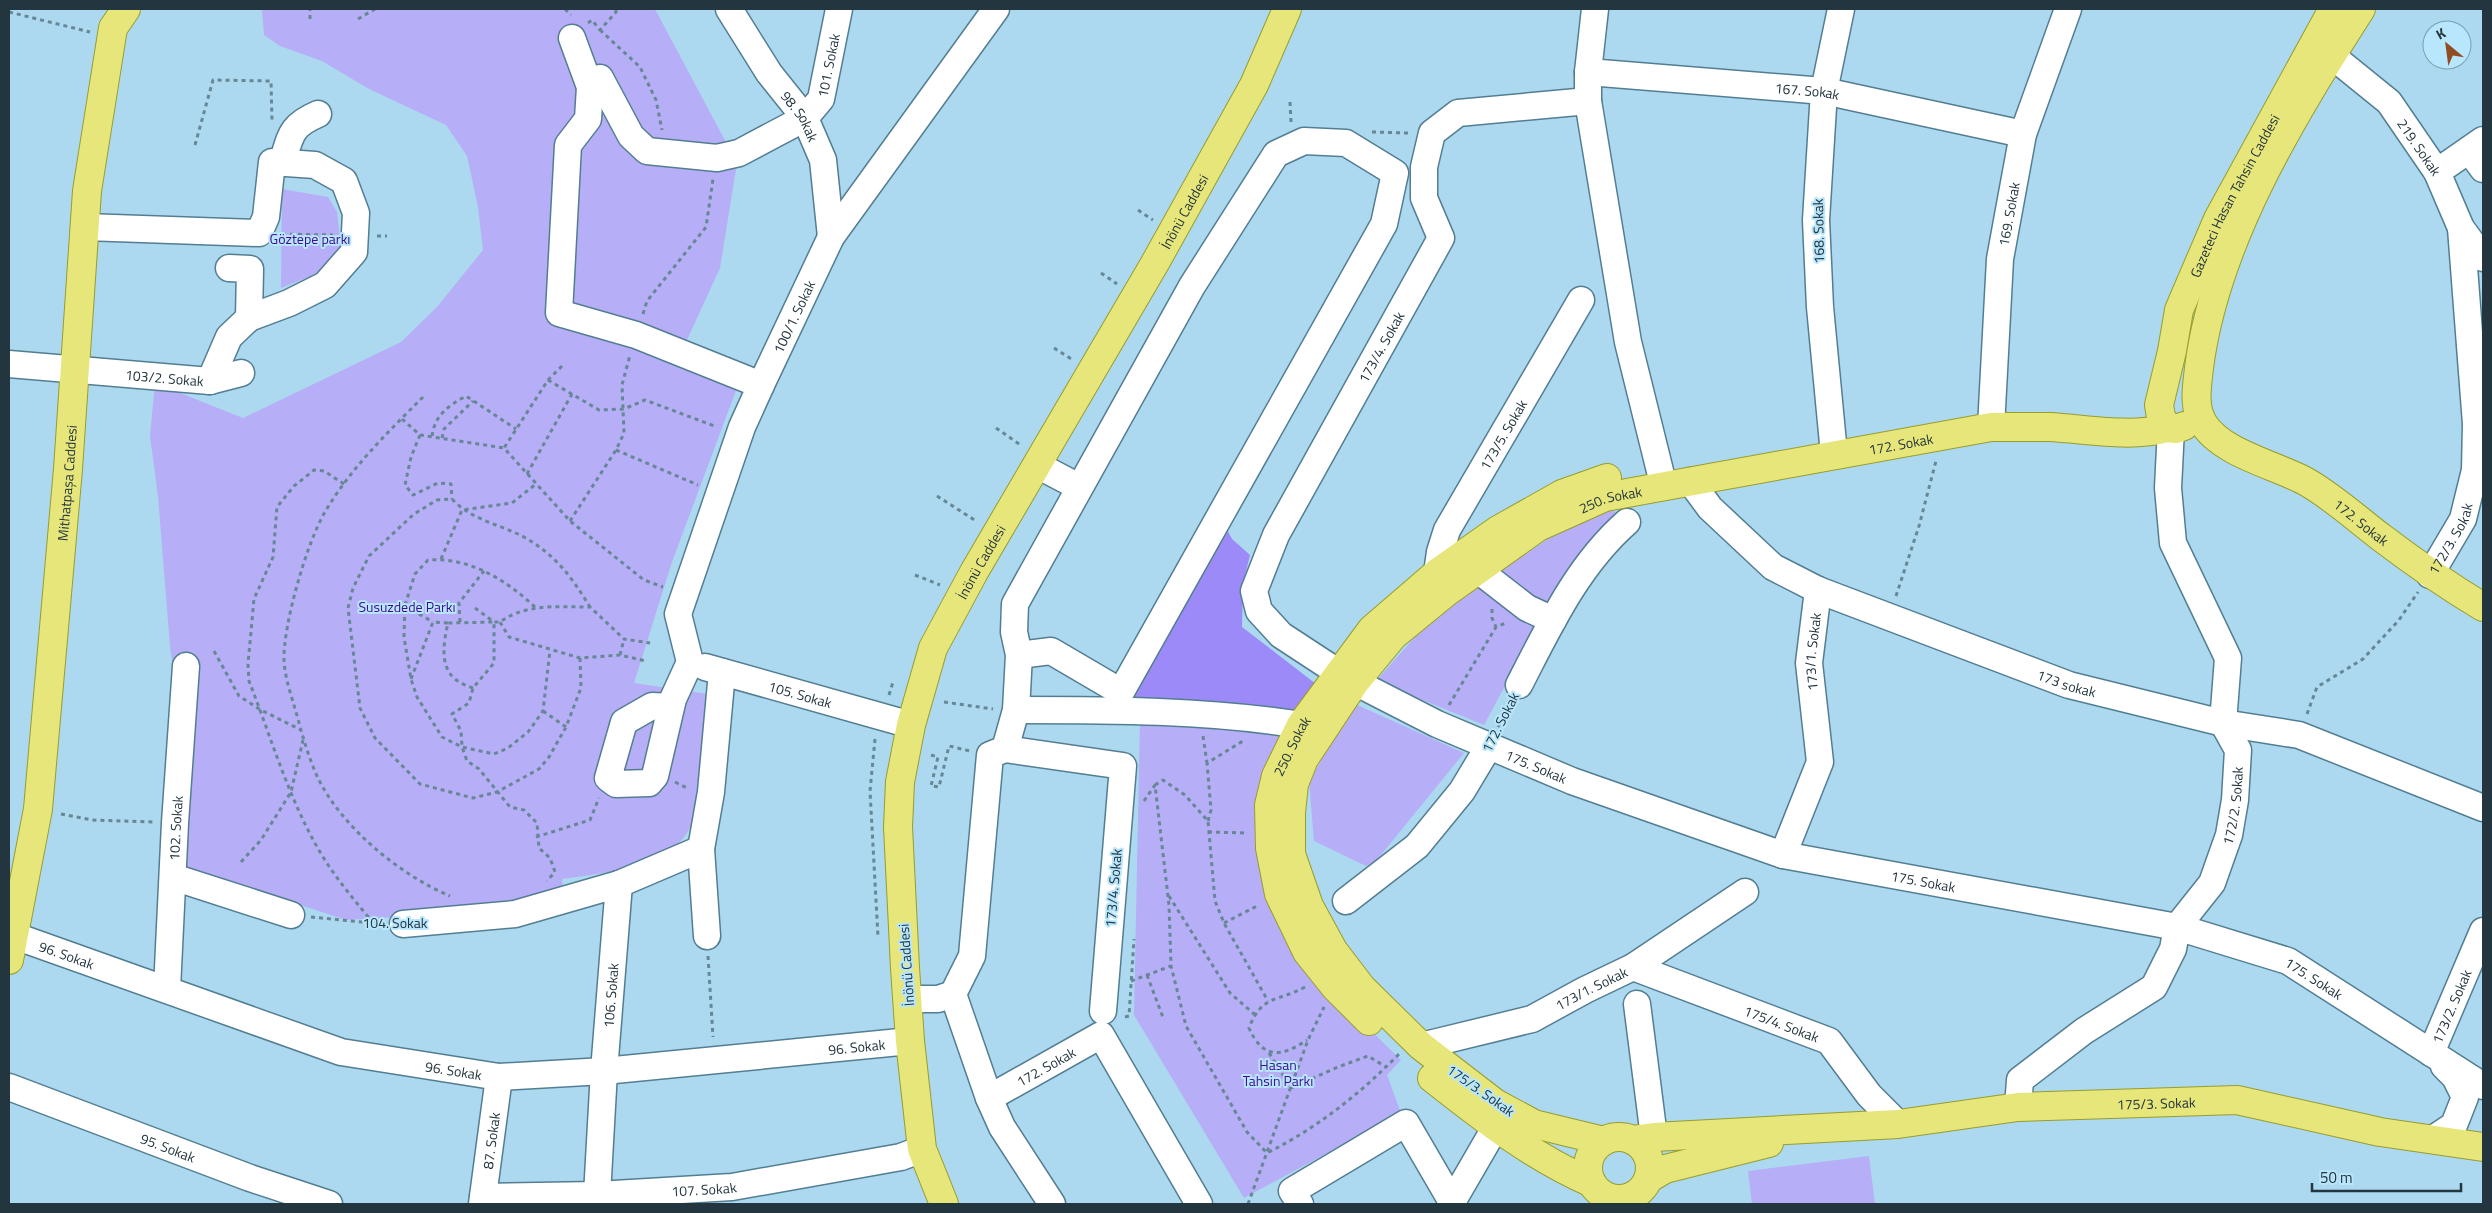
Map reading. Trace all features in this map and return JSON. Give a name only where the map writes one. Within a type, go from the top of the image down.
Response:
[{"type":"main road","name":"Mithatpaşa Caddesi","points":[[12,948],[38,810],[68,469],[87,191],[112,28],[126,9]]},
{"type":"main road","name":"İnönü Caddesi","points":[[944,1204],[922,1150],[910,1041],[898,827],[900,782],[911,725],[933,648],[974,572],[1031,456],[1109,344],[1250,93],[1287,9]]},
{"type":"main road","name":"Gazeteci Hasan Tahsin Caddesi","points":[[2167,417],[2179,310],[2218,218],[2333,9]]},
{"type":"main road","name":"Gazeteci Hasan Tahsin Caddesi","points":[[2196,403],[2203,333],[2228,258],[2254,196],[2292,118],[2360,9]]},
{"type":"main road","points":[[2180,384],[2191,388],[2196,403],[2188,424],[2167,417],[2171,386],[2180,384]]},
{"type":"main road","name":"172. Sokak","points":[[2196,403],[2204,424],[2214,436],[2234,448],[2306,482],[2430,575],[2483,607]]},
{"type":"main road","name":"172. Sokak","points":[[1690,480],[1991,427],[2049,427],[2114,432],[2151,432],[2167,417],[2184,434],[2234,448]]},
{"type":"main road","points":[[1661,475],[1690,480]]},
{"type":"main road","name":"250. Sokak","points":[[1495,1128],[1403,1055],[1330,981],[1307,952],[1280,894],[1270,848],[1269,805],[1276,776],[1301,725],[1347,677],[1393,636],[1443,582],[1498,530],[1562,494],[1607,478],[1661,475]]},
{"type":"main road","name":"250. Sokak","points":[[1443,582],[1478,570],[1538,527],[1605,497],[1673,486],[1690,480]]},
{"type":"main road","name":"250. Sokak","points":[[1347,677],[1304,758],[1294,784],[1291,812],[1291,854],[1309,906],[1332,950],[1362,988],[1403,1055]]},
{"type":"main road","name":"175/3. Sokak","points":[[1403,1055],[1534,1124],[1604,1141]]},
{"type":"main road","name":"175/3. Sokak","points":[[1643,1138],[1898,1124],[2018,1108],[2237,1100],[2380,1132],[2483,1147]]},
{"type":"main road","name":"175/3. Sokak","points":[[1495,1128],[1597,1193]]},
{"type":"main road","name":"175/3. Sokak","points":[[1642,1191],[1665,1169],[1826,1129]]},
{"type":"main road","points":[[1622,1137],[1643,1138],[1650,1163],[1642,1191],[1624,1199],[1614,1199],[1597,1193],[1588,1175],[1591,1155],[1604,1141],[1622,1137]]},
{"type":"main road","name":"İnönü Caddesi","points":[[931,1176],[954,1204]]},
{"type":"street","name":"98. Sokak","points":[[729,9],[769,73],[805,118],[823,160],[832,238]]},
{"type":"street","name":"101. Sokak","points":[[805,118],[821,100],[838,9]]},
{"type":"street","name":"100/1. Sokak","points":[[690,662],[678,614],[742,427],[761,384],[832,238],[996,9]]},
{"type":"street","points":[[1595,9],[1588,72],[1588,101],[1628,342],[1661,475]]},
{"type":"street","name":"168. Sokak","points":[[1834,454],[1820,308],[1816,220],[1824,91],[1841,9]]},
{"type":"street","name":"169. Sokak","points":[[1991,427],[2000,259],[2023,134],[2068,9]]},
{"type":"street","points":[[578,33],[590,88],[588,119],[568,145],[558,313],[636,335],[761,384]]},
{"type":"street","name":"219. Sokak","points":[[2331,55],[2389,102],[2437,172],[2461,228],[2483,258]]},
{"type":"street","name":"167. Sokak","points":[[1588,72],[1824,91],[2023,134]]},
{"type":"street","points":[[590,88],[600,78],[631,136],[647,151],[717,158],[739,153],[805,118]]},
{"type":"street","name":"173/4. Sokak","points":[[1347,677],[1281,635],[1259,612],[1254,591],[1276,536],[1441,238],[1424,198],[1424,168],[1432,133],[1458,113],[1588,101]]},
{"type":"street","points":[[85,227],[259,233],[266,217],[277,162],[300,121],[318,114]]},
{"type":"street","points":[[908,999],[938,999],[953,994],[972,956],[990,755],[1005,749],[1006,710],[1019,655],[1014,632],[1015,604],[1192,286],[1276,154],[1304,141],[1346,143],[1395,173],[1384,224],[1121,692],[1051,652],[1019,655]]},
{"type":"street","points":[[2437,172],[2478,153]]},
{"type":"street","points":[[823,160],[851,209]]},
{"type":"street","name":"103/2. Sokak","points":[[9,364],[210,381],[229,337],[249,318],[289,303],[326,285],[354,252],[356,213],[344,181],[315,164],[277,162]]},
{"type":"street","name":"172/3. Sokak","points":[[2430,575],[2463,519],[2475,470],[2476,424],[2461,228]]},
{"type":"street","points":[[229,268],[250,269],[249,318]]},
{"type":"street","name":"173/5. Sokak","points":[[1443,582],[1440,552],[1446,530],[1581,300]]},
{"type":"street","points":[[210,381],[241,373]]},
{"type":"street","points":[[2167,417],[2168,488],[2173,544],[2228,658],[2223,723]]},
{"type":"street","points":[[1031,456],[1079,487]]},
{"type":"street","name":"173 sokak","points":[[1690,480],[1710,508],[1773,567],[1818,590],[2069,685],[2223,723],[2299,735],[2483,808]]},
{"type":"street","name":"172. Sokak","points":[[1519,684],[1564,598],[1607,539],[1627,522]]},
{"type":"street","points":[[1478,570],[1527,608],[1553,620]]},
{"type":"street","name":"173/1. Sokak","points":[[1783,855],[1820,762],[1809,663],[1818,590]]},
{"type":"street","points":[[671,707],[690,662]]},
{"type":"street","name":"105. Sokak","points":[[690,662],[911,725]]},
{"type":"street","name":"102. Sokak","points":[[167,989],[174,823],[186,666]]},
{"type":"street","points":[[707,936],[701,849],[711,792],[722,672]]},
{"type":"street","name":"175. Sokak","points":[[1347,677],[1437,724],[1572,781],[1783,855],[2177,927],[2288,961],[2483,1086]]},
{"type":"street","points":[[1006,710],[1129,710],[1239,718],[1301,725]]},
{"type":"street","name":"172/2. Sokak","points":[[2018,1108],[2020,1080],[2084,1031],[2154,987],[2174,949],[2177,927],[2212,883],[2229,835],[2238,750],[2223,723]]},
{"type":"street","name":"172. Sokak","points":[[1346,901],[1416,846],[1462,791],[1489,746]]},
{"type":"street","name":"173/4. Sokak","points":[[1005,749],[1123,766],[1109,1021]]},
{"type":"street","points":[[618,884],[701,849]]},
{"type":"street","points":[[173,877],[291,915]]},
{"type":"street","name":"104. Sokak","points":[[403,924],[515,914],[618,884]]},
{"type":"street","name":"106. Sokak","points":[[597,1195],[618,884]]},
{"type":"street","name":"173/1. Sokak","points":[[1403,1055],[1532,1019],[1584,990],[1633,967],[1745,892]]},
{"type":"street","name":"173/2. Sokak","points":[[2432,1053],[2483,932]]},
{"type":"street","name":"96. Sokak","points":[[12,948],[167,989],[341,1052],[499,1077],[604,1071],[910,1041]]},
{"type":"street","name":"175/4. Sokak","points":[[1633,967],[1829,1041],[1869,1095],[1898,1124]]},
{"type":"street","points":[[953,994],[989,1098],[1002,1127],[1052,1204]]},
{"type":"street","points":[[1637,1004],[1643,1138]]},
{"type":"street","points":[[1109,1021],[1199,1204]]},
{"type":"street","name":"172. Sokak","points":[[989,1098],[1109,1021]]},
{"type":"street","points":[[2432,1053],[2455,1077],[2465,1098],[2454,1125],[2432,1139]]},
{"type":"street","name":"87. Sokak","points":[[482,1201],[499,1077]]},
{"type":"street","name":"95. Sokak","points":[[9,1087],[250,1178],[329,1204]]},
{"type":"street","points":[[1300,1204],[1292,1191],[1406,1123],[1452,1203]]},
{"type":"street","points":[[1452,1203],[1495,1128]]},
{"type":"street","name":"107. Sokak","points":[[482,1201],[597,1195],[734,1196],[900,1157],[922,1150]]},
{"type":"path","points":[[310,9],[310,18]]},
{"type":"path","points":[[358,19],[375,9]]},
{"type":"path","points":[[600,30],[616,12],[616,9]]},
{"type":"path","points":[[9,12],[90,32]]},
{"type":"path","points":[[578,33],[592,20],[600,30],[640,67],[656,100],[667,153]]},
{"type":"path","points":[[195,144],[213,80],[271,82],[272,126]]},
{"type":"path","points":[[1290,102],[1291,125]]},
{"type":"path","points":[[648,301],[706,227],[717,158]]},
{"type":"path","points":[[1138,210],[1153,220]]},
{"type":"path","points":[[259,233],[387,236]]},
{"type":"path","points":[[1101,273],[1118,284]]},
{"type":"path","points":[[1054,348],[1074,361]]},
{"type":"path","points":[[504,448],[548,380],[562,366]]},
{"type":"path","points":[[570,521],[616,450],[624,433],[622,385],[626,371]]},
{"type":"path","points":[[548,380],[599,410],[624,409],[645,400],[725,430]]},
{"type":"path","points":[[527,474],[572,394]]},
{"type":"path","points":[[432,436],[434,424],[446,408],[466,396],[516,429]]},
{"type":"path","points":[[423,397],[344,484],[324,513],[304,565],[285,636],[286,675],[303,738],[318,778],[338,809],[362,835],[406,872],[427,886],[451,896]]},
{"type":"path","points":[[442,438],[444,429],[473,401]]},
{"type":"path","points":[[402,419],[420,435],[504,448],[570,521],[644,580],[666,588]]},
{"type":"path","points":[[996,428],[1031,456]]},
{"type":"path","points":[[420,435],[411,457],[405,485],[413,495],[438,483],[451,484],[452,499],[462,510],[522,536],[551,555],[570,575],[590,607],[624,638],[650,643]]},
{"type":"path","points":[[1890,616],[1919,526],[1943,435]]},
{"type":"path","points":[[616,450],[703,488]]},
{"type":"path","points":[[344,484],[324,471],[314,470],[294,486],[277,507],[273,557],[254,599],[248,664],[249,681],[291,792],[323,856],[339,880],[374,924]]},
{"type":"path","points":[[462,510],[512,503],[536,484]]},
{"type":"path","points":[[937,496],[979,523]]},
{"type":"path","points":[[452,499],[438,500],[414,514],[369,556],[353,588],[348,608],[360,708],[375,738],[420,784],[473,798],[497,792],[539,769],[550,756],[566,727],[581,688],[580,658]]},
{"type":"path","points":[[441,559],[462,510]]},
{"type":"path","points":[[536,607],[511,585],[484,571],[441,559],[428,560],[415,574],[404,605],[404,637],[411,679],[417,697],[442,737],[462,747],[494,754],[508,748],[528,732],[543,711],[550,650]]},
{"type":"path","points":[[460,623],[459,603],[484,571]]},
{"type":"path","points":[[915,575],[941,586]]},
{"type":"path","name":"172/3. Sokak","points":[[2299,735],[2317,687],[2363,659],[2399,620],[2430,575]]},
{"type":"path","points":[[404,605],[433,622],[448,623],[500,622],[511,614],[536,607],[590,607]]},
{"type":"path","points":[[475,608],[494,622]]},
{"type":"path","points":[[411,679],[433,622]]},
{"type":"path","points":[[494,622],[494,663],[473,688],[469,703],[452,714],[461,731],[462,747],[467,762],[479,769],[510,807],[524,810],[537,823],[536,837],[539,848],[550,858],[555,872],[532,899],[532,909]]},
{"type":"path","points":[[500,622],[509,637],[550,650],[580,658],[620,656],[646,661]]},
{"type":"path","points":[[448,623],[443,647],[448,668],[455,679],[473,688]]},
{"type":"path","points":[[1437,724],[1496,627]]},
{"type":"path","points":[[620,656],[624,638]]},
{"type":"path","points":[[214,651],[239,696],[301,731]]},
{"type":"path","points":[[890,693],[893,682]]},
{"type":"path","name":"172. Sokak","points":[[1489,746],[1519,684]]},
{"type":"path","points":[[944,702],[1006,710]]},
{"type":"path","points":[[543,711],[566,727]]},
{"type":"path","points":[[241,862],[261,840],[291,792],[303,738]]},
{"type":"path","points":[[1245,740],[1207,763],[1211,810],[1208,832],[1216,901],[1224,923],[1268,1001]]},
{"type":"path","points":[[931,755],[938,757],[932,786],[939,787],[949,746]]},
{"type":"path","points":[[1142,804],[1155,785],[1163,780],[1185,795],[1208,822]]},
{"type":"path","points":[[1155,785],[1168,894],[1171,966],[1186,1026],[1247,1132],[1267,1153]]},
{"type":"path","points":[[38,810],[92,820],[174,823]]},
{"type":"path","points":[[536,837],[590,820]]},
{"type":"path","points":[[1208,832],[1270,833]]},
{"type":"path","points":[[1168,894],[1195,940],[1230,993],[1254,1014]]},
{"type":"path","points":[[1224,923],[1280,894]]},
{"type":"path","name":"104. Sokak","points":[[291,915],[374,924],[403,924]]},
{"type":"path","points":[[1109,1021],[1129,1016],[1134,934]]},
{"type":"path","points":[[1131,982],[1171,966]]},
{"type":"path","points":[[1147,975],[1164,1020]]},
{"type":"path","points":[[1291,1088],[1268,1052],[1255,1041],[1249,1028],[1254,1014],[1268,1001],[1330,981]]},
{"type":"path","points":[[1248,1204],[1330,981]]},
{"type":"path","points":[[710,982],[714,1037]]},
{"type":"path","points":[[1268,1052],[1276,1054],[1294,1049],[1308,1040]]},
{"type":"path","points":[[1291,1088],[1368,1056],[1403,1055]]},
{"type":"path","points":[[1267,1153],[1301,1136],[1366,1087],[1403,1055]]},
{"type":"green space","name":"Susuzdede Parkı","points":[[262,9],[655,9],[737,163],[720,268],[686,342],[744,369],[672,562],[634,683],[714,695],[706,767],[699,804],[687,833],[677,845],[648,861],[612,871],[562,879],[563,892],[493,911],[346,920],[183,866],[183,743],[170,646],[158,496],[150,436],[155,383],[243,418],[401,342],[437,307],[483,250],[478,207],[467,156],[446,125],[369,89],[322,61],[280,46],[264,35]]},
{"type":"green space","name":"Göztepe parkı","points":[[282,189],[328,197],[337,212],[341,247],[316,274],[281,288]]},
{"type":"green space","points":[[1611,509],[1621,517],[1548,606],[1484,725],[1376,681],[1415,637],[1484,581],[1565,528]]},
{"type":"green space","points":[[1355,704],[1464,753],[1376,861],[1366,866],[1314,841],[1309,781]]},
{"type":"green space","name":"Hasan Tahsin Parkı","points":[[1140,719],[1291,729],[1309,970],[1401,1060],[1387,1075],[1401,1113],[1244,1198],[1134,1015]]},
{"type":"green space","points":[[1869,1156],[1875,1204],[1752,1204],[1748,1171]]},
{"type":"shaded area","points":[[1223,522],[1232,539],[1250,555],[1243,584],[1242,627],[1316,684],[1295,713],[1131,699]]}]
